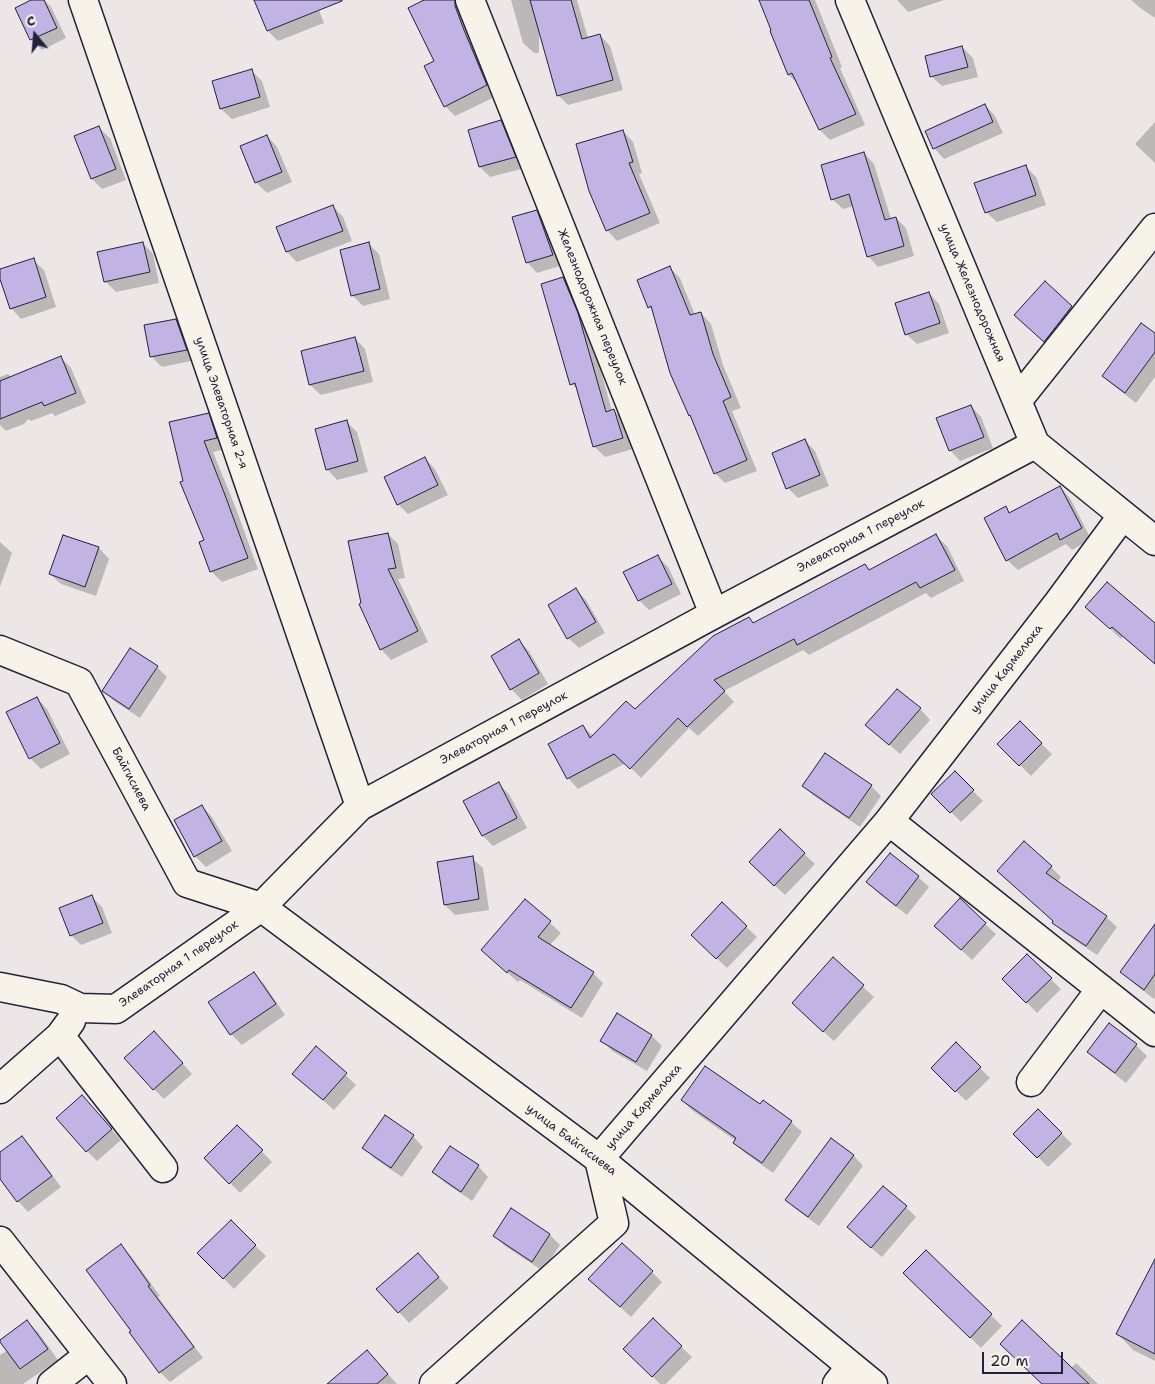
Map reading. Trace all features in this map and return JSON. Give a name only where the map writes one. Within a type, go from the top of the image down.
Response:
[{"type":"street","name":"улица Элеваторная 2-я","points":[[84,0],[360,806]]},
{"type":"street","name":"Железнодорожная переулок","points":[[470,0],[714,614]]},
{"type":"street","name":"улица Железнодорожная","points":[[850,0],[1035,444],[1155,541]]},
{"type":"street","points":[[1017,401],[1155,228]]},
{"type":"street","name":"Элеваторная 1 переулок","points":[[0,987],[61,999],[80,1008],[116,1009],[261,907],[360,806],[714,614],[1035,444]]},
{"type":"street","name":"улица Кармелюка","points":[[434,1384],[614,1223],[599,1159],[889,821],[1058,603],[1123,515]]},
{"type":"street","name":"Байгисиева","points":[[0,650],[79,682],[187,883],[261,907]]},
{"type":"street","points":[[889,821],[1155,1032]]},
{"type":"street","name":"улица Байгисиева","points":[[261,907],[599,1159],[844,1375],[873,1384]]},
{"type":"street","points":[[1031,1082],[1101,989]]},
{"type":"street","points":[[0,1089],[60,1036],[80,1008]]},
{"type":"street","points":[[60,1036],[163,1168]]},
{"type":"street","points":[[0,1241],[112,1384]]},
{"type":"street","points":[[52,1384],[89,1355]]},
{"type":"building","points":[[31,0],[44,0],[57,28],[30,40],[15,8]]},
{"type":"building","points":[[254,0],[342,0],[342,1],[267,31]]},
{"type":"building","points":[[424,0],[455,0],[455,6],[464,30],[487,85],[444,107],[424,66],[434,61],[408,8]]},
{"type":"building","points":[[530,0],[571,0],[582,39],[600,34],[613,80],[557,96]]},
{"type":"building","points":[[759,0],[809,0],[832,57],[830,58],[856,114],[819,130],[792,73],[788,75]]},
{"type":"building","points":[[962,46],[968,67],[930,77],[925,56]]},
{"type":"building","points":[[252,69],[260,97],[220,109],[212,81]]},
{"type":"building","points":[[985,104],[993,122],[933,149],[925,131]]},
{"type":"building","points":[[501,120],[516,157],[479,167],[468,130]]},
{"type":"building","points":[[99,126],[116,169],[91,179],[74,136]]},
{"type":"building","points":[[623,130],[633,162],[629,163],[650,213],[606,231],[589,191],[576,144]]},
{"type":"building","points":[[267,135],[282,172],[255,183],[240,146]]},
{"type":"building","points":[[864,152],[885,220],[896,217],[904,246],[867,257],[849,194],[831,200],[821,165]]},
{"type":"building","points":[[1026,165],[1036,195],[985,213],[974,183]]},
{"type":"building","points":[[333,205],[343,231],[286,252],[276,227]]},
{"type":"building","points":[[537,210],[553,255],[526,263],[512,217]]},
{"type":"building","points":[[143,242],[150,272],[104,282],[97,252]]},
{"type":"building","points":[[369,242],[380,289],[351,296],[340,250]]},
{"type":"building","points":[[34,258],[46,297],[10,309],[0,279],[0,269]]},
{"type":"building","points":[[670,266],[690,315],[701,312],[713,354],[731,397],[723,401],[747,460],[714,474],[690,415],[670,373],[651,306],[648,308],[637,280]]},
{"type":"building","points":[[563,277],[578,313],[606,412],[614,409],[623,438],[593,447],[575,383],[570,385],[541,284]]},
{"type":"building","points":[[1045,281],[1072,306],[1044,342],[1014,315]]},
{"type":"building","points":[[929,292],[940,323],[905,335],[895,303]]},
{"type":"building","points":[[176,319],[187,350],[150,357],[144,325]]},
{"type":"building","points":[[1141,323],[1155,333],[1155,352],[1125,393],[1102,376]]},
{"type":"building","points":[[355,337],[364,371],[309,385],[301,351]]},
{"type":"building","points":[[61,356],[76,393],[44,406],[42,402],[0,419],[0,381]]},
{"type":"building","points":[[971,405],[984,437],[949,451],[936,418]]},
{"type":"building","points":[[209,413],[217,438],[204,441],[248,558],[210,572],[199,542],[204,540],[180,482],[183,481],[169,422]]},
{"type":"building","points":[[347,420],[358,461],[326,470],[315,429]]},
{"type":"building","points":[[805,439],[820,475],[786,489],[772,453]]},
{"type":"building","points":[[425,457],[438,485],[397,505],[384,477]]},
{"type":"building","points":[[1060,486],[1082,528],[1060,540],[1057,533],[1006,561],[984,518],[1006,506],[1009,513]]},
{"type":"building","points":[[388,533],[396,568],[388,569],[418,631],[380,650],[359,604],[361,603],[348,541]]},
{"type":"building","points":[[936,534],[955,570],[920,588],[916,582],[797,645],[794,639],[714,680],[725,691],[687,727],[678,718],[630,769],[614,754],[567,779],[548,744],[583,725],[590,738],[626,701],[635,709],[713,636],[749,617],[753,623],[865,564],[869,570]]},
{"type":"building","points":[[63,535],[99,547],[85,587],[49,574]]},
{"type":"building","points":[[658,555],[672,584],[638,601],[623,572]]},
{"type":"building","points":[[1107,582],[1155,623],[1155,664],[1112,627],[1110,629],[1085,607]]},
{"type":"building","points":[[576,588],[596,622],[567,639],[548,605]]},
{"type":"building","points":[[519,639],[539,673],[510,690],[491,656]]},
{"type":"building","points":[[130,648],[158,666],[129,709],[102,691]]},
{"type":"building","points":[[897,689],[921,708],[889,745],[865,725]]},
{"type":"building","points":[[37,697],[60,743],[29,759],[6,712]]},
{"type":"building","points":[[1020,721],[1042,743],[1019,766],[997,744]]},
{"type":"building","points":[[825,753],[872,785],[849,818],[802,786]]},
{"type":"building","points":[[955,771],[974,790],[950,813],[931,794]]},
{"type":"building","points":[[499,782],[517,818],[482,836],[463,801]]},
{"type":"building","points":[[202,805],[222,841],[194,857],[174,820]]},
{"type":"building","points":[[780,829],[805,853],[774,886],[749,862]]},
{"type":"building","points":[[1024,841],[1052,866],[1046,873],[1107,916],[1086,946],[1052,923],[1053,921],[997,871]]},
{"type":"building","points":[[890,853],[919,876],[896,906],[866,882]]},
{"type":"building","points":[[473,856],[479,899],[444,905],[437,862]]},
{"type":"building","points":[[92,895],[103,923],[70,936],[59,908]]},
{"type":"building","points":[[960,898],[986,923],[961,950],[934,926]]},
{"type":"building","points":[[525,899],[551,921],[538,937],[594,972],[571,1008],[509,970],[507,973],[481,950]]},
{"type":"building","points":[[722,902],[747,926],[716,959],[691,935]]},
{"type":"building","points":[[1155,924],[1155,974],[1144,990],[1120,972]]},
{"type":"building","points":[[1027,954],[1052,978],[1026,1003],[1002,979]]},
{"type":"building","points":[[833,957],[864,985],[823,1032],[792,1003]]},
{"type":"building","points":[[254,972],[276,1004],[230,1035],[208,1002]]},
{"type":"building","points":[[617,1013],[652,1035],[636,1062],[600,1041]]},
{"type":"building","points":[[1109,1023],[1137,1044],[1115,1073],[1087,1052]]},
{"type":"building","points":[[154,1031],[183,1063],[153,1090],[124,1058]]},
{"type":"building","points":[[956,1042],[981,1067],[955,1092],[931,1068]]},
{"type":"building","points":[[316,1046],[347,1073],[323,1100],[292,1074]]},
{"type":"building","points":[[705,1066],[760,1104],[763,1100],[792,1121],[762,1163],[733,1143],[736,1138],[681,1100]]},
{"type":"building","points":[[82,1095],[112,1129],[86,1152],[56,1118]]},
{"type":"building","points":[[1038,1109],[1062,1133],[1037,1158],[1013,1134]]},
{"type":"building","points":[[385,1115],[414,1135],[391,1168],[362,1148]]},
{"type":"building","points":[[237,1125],[263,1150],[229,1184],[204,1158]]},
{"type":"building","points":[[22,1136],[52,1176],[17,1202],[0,1179],[0,1152]]},
{"type":"building","points":[[831,1138],[854,1155],[808,1217],[785,1200]]},
{"type":"building","points":[[450,1146],[479,1165],[461,1192],[432,1172]]},
{"type":"building","points":[[883,1186],[907,1206],[871,1248],[847,1227]]},
{"type":"building","points":[[511,1208],[550,1234],[532,1262],[493,1236]]},
{"type":"building","points":[[231,1220],[256,1245],[223,1279],[197,1253]]},
{"type":"building","points":[[622,1243],[653,1271],[620,1307],[588,1279]]},
{"type":"building","points":[[121,1244],[150,1285],[148,1286],[194,1347],[159,1373],[86,1270]]},
{"type":"building","points":[[926,1250],[992,1314],[970,1338],[903,1273]]},
{"type":"building","points":[[418,1253],[439,1277],[398,1313],[376,1289]]},
{"type":"building","points":[[1155,1259],[1155,1354],[1116,1334]]},
{"type":"building","points":[[653,1318],[682,1346],[652,1377],[623,1349]]},
{"type":"building","points":[[27,1320],[48,1349],[20,1369],[0,1340]]},
{"type":"building","points":[[1022,1320],[1089,1384],[1042,1384],[1000,1344]]},
{"type":"building","points":[[367,1350],[388,1374],[377,1384],[327,1384]]}]
